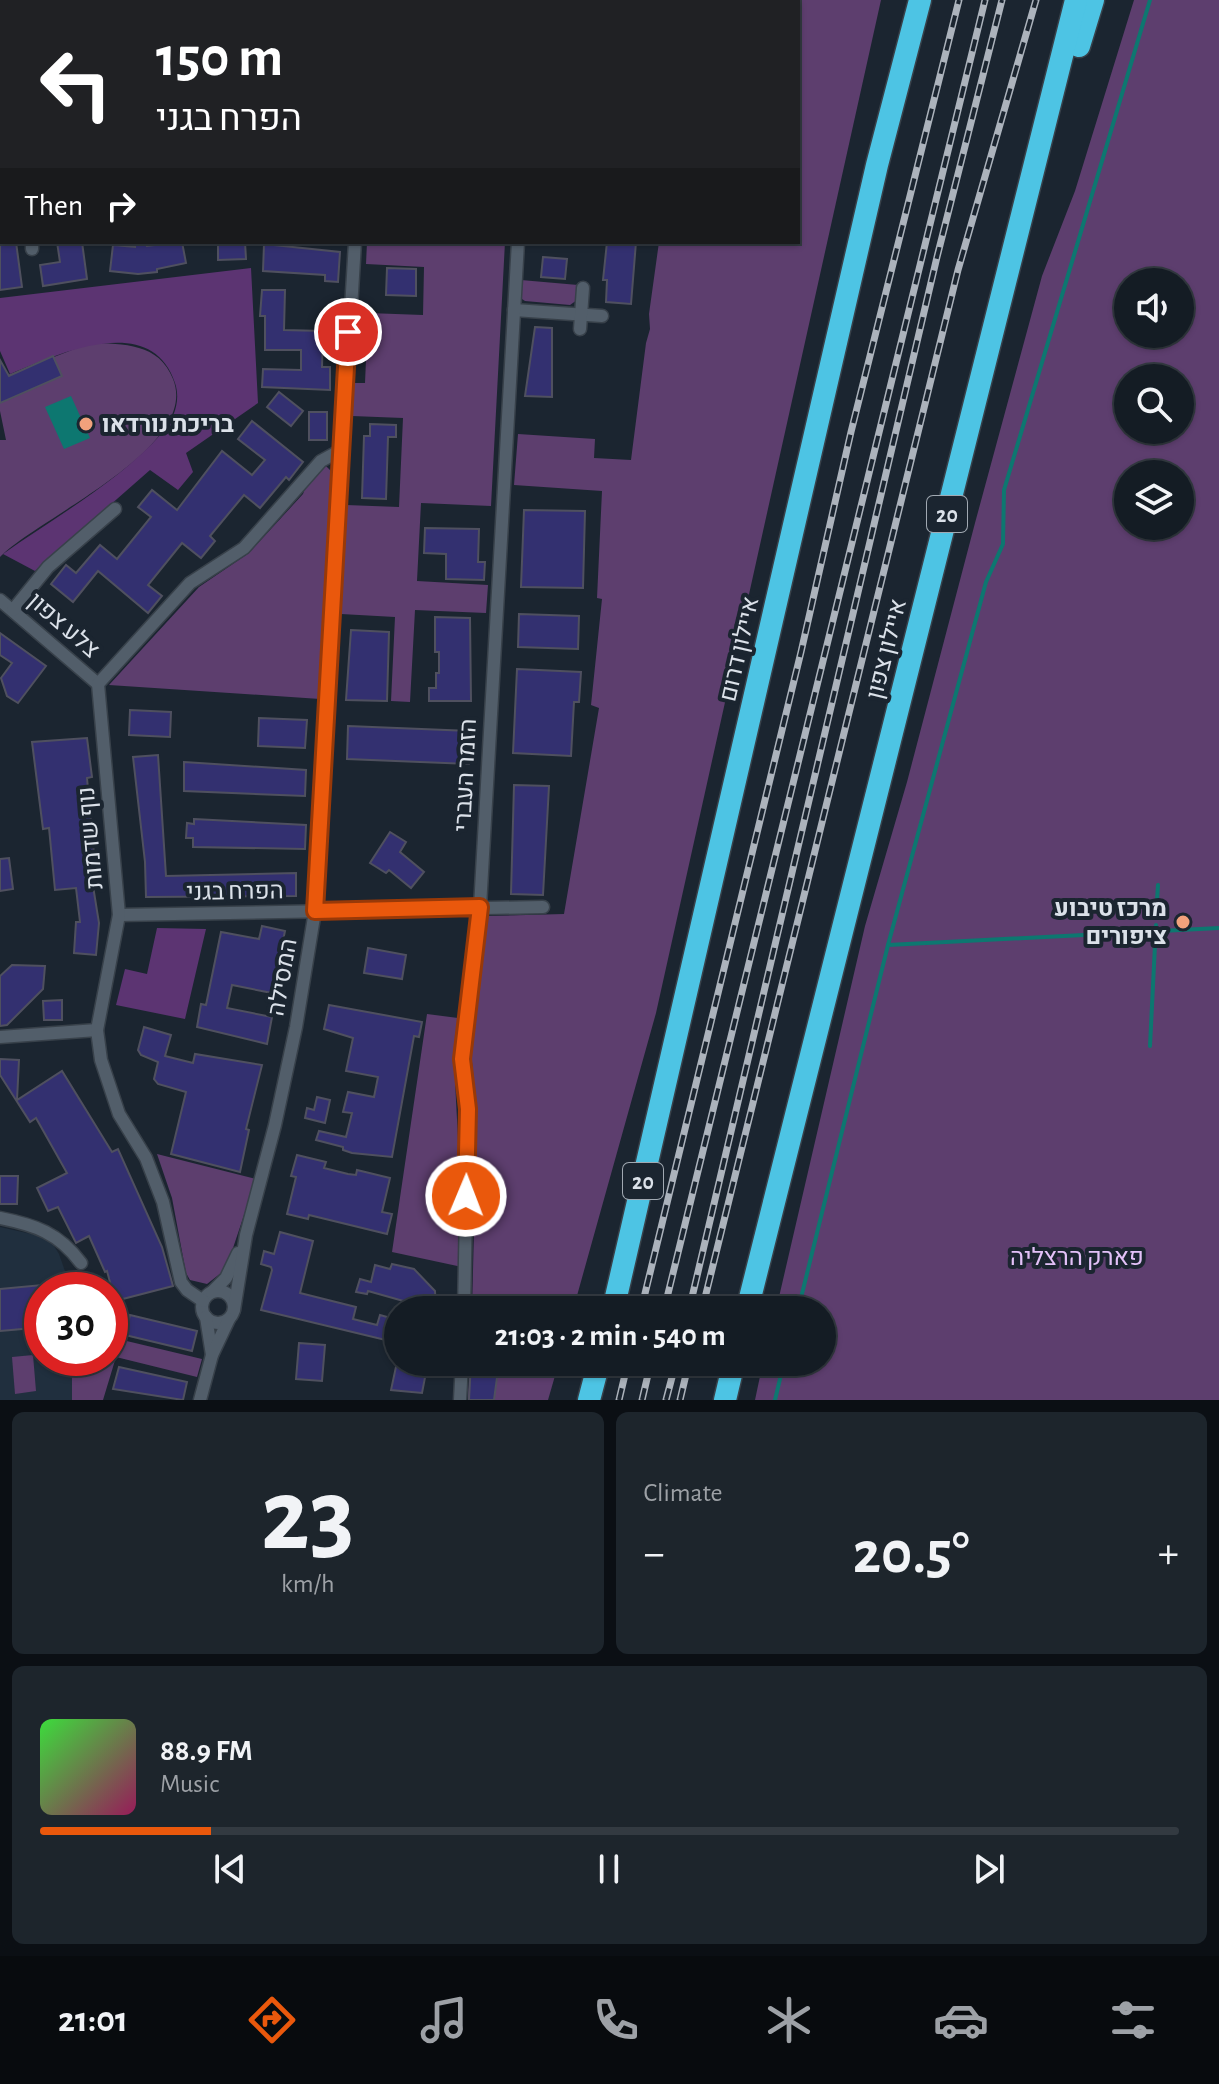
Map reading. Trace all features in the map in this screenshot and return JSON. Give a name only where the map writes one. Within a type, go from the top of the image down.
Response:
[{"type":"highway","points":[[877,165],[912,0]]},
{"type":"highway","name":"איילון דרום","points":[[616,1296],[877,165],[920,0]]},
{"type":"highway","name":"איילון צפון","points":[[751,1296],[1076,0]]},
{"type":"highway","points":[[981,377],[1093,0]]},
{"type":"highway","points":[[589,1400],[595,1376]]},
{"type":"highway","points":[[725,1400],[731,1376]]},
{"type":"street","name":"המסילה","points":[[200,1400],[212,1355],[231,1315],[246,1235],[284,1084],[315,911],[355,244]]},
{"type":"street","name":"הזמר העברי","points":[[464,1296],[468,1109],[462,1059],[480,907],[518,244]]},
{"type":"street","points":[[580,329],[583,288]]},
{"type":"street","points":[[514,310],[602,316]]},
{"type":"street","points":[[98,684],[190,583],[244,548],[321,461],[343,449]]},
{"type":"street","points":[[13,610],[48,567],[115,509]]},
{"type":"street","name":"צלע צפון","points":[[0,600],[98,684]]},
{"type":"street","name":"נוף שדמות","points":[[98,684],[119,915],[97,1030],[101,1060],[119,1114],[146,1158],[163,1202],[181,1282],[187,1290],[208,1296]]},
{"type":"street","name":"הפרח בגני","points":[[119,915],[543,907]]},
{"type":"street","points":[[0,1037],[97,1030]]},
{"type":"street","points":[[0,1218],[50,1231],[70,1247],[81,1263]]},
{"type":"street","name":"המסילה","points":[[208,1296],[226,1278],[246,1235]]},
{"type":"street","points":[[226,1293],[233,1300],[231,1315],[220,1323],[206,1317],[208,1296],[226,1293]]},
{"type":"street","name":"המסילה","points":[[206,1317],[212,1355]]},
{"type":"street","points":[[460,1400],[461,1376]]},
{"type":"shaded area","points":[[251,268],[258,403],[186,453],[193,472],[178,490],[150,470],[35,571],[3,554],[127,467],[170,422],[177,396],[175,383],[163,361],[146,348],[124,343],[76,349],[10,374],[0,351],[0,298]]},
{"type":"shaded area","points":[[71,396],[90,438],[64,449],[45,407]]},
{"type":"shaded area","points":[[157,928],[206,929],[185,1019],[116,1005],[125,969],[147,974]]},
{"type":"shaded area","points":[[0,1227],[49,1238],[59,1254],[65,1272],[24,1272],[24,1376],[72,1376],[72,1400],[0,1400]]},
{"type":"green space","points":[[800,0],[881,0],[656,1013],[577,1296],[472,1296],[477,1111],[470,1043],[488,916],[564,914],[599,708],[591,705],[602,599],[597,598],[602,491],[514,485],[518,434],[595,439],[594,458],[631,460],[650,329],[649,314],[659,244],[800,244]]},
{"type":"green space","name":"פארק הרצליה","points":[[1134,0],[1219,0],[1219,1400],[755,1400],[760,1376],[836,1376],[836,1296],[779,1296],[865,926],[907,782],[1042,276],[1075,191]]},
{"type":"green space","points":[[367,244],[505,244],[491,506],[421,503],[417,581],[488,585],[486,613],[415,610],[410,702],[391,701],[395,617],[341,614],[346,505],[399,507],[403,418],[352,416],[353,383],[365,383],[368,313],[423,315],[424,267],[366,264]]},
{"type":"green space","points":[[521,280],[578,285],[577,300],[570,305],[525,301],[519,297]]},
{"type":"green space","name":"בריכת נורדאו","points":[[90,343],[128,345],[159,358],[173,379],[175,405],[163,430],[141,455],[112,479],[0,557],[0,440],[6,440],[0,411],[0,378]]},
{"type":"green space","points":[[325,465],[332,472],[320,699],[109,685],[199,587],[249,553],[303,494],[308,480]]},
{"type":"green space","points":[[427,1014],[458,1018],[455,1057],[458,1173],[465,1174],[462,1267],[392,1252]]},
{"type":"green space","points":[[157,1154],[256,1179],[226,1269],[207,1284],[190,1280],[186,1273],[172,1198]]},
{"type":"green space","points":[[128,1341],[202,1359],[197,1377],[128,1360]]},
{"type":"green space","points":[[24,1356],[24,1376],[35,1376],[36,1391],[15,1394],[12,1357]]},
{"type":"green space","points":[[72,1376],[110,1376],[103,1400],[72,1400]]},
{"type":"green space","points":[[469,1376],[555,1376],[548,1400],[468,1400]]},
{"type":"building","points":[[0,244],[16,244],[22,287],[0,290]]},
{"type":"building","points":[[57,244],[82,244],[87,279],[43,286],[40,265],[60,262]]},
{"type":"building","points":[[135,244],[182,244],[186,263],[138,274],[110,271],[113,245],[135,247]]},
{"type":"building","points":[[218,244],[245,244],[246,259],[218,260]]},
{"type":"building","points":[[264,244],[340,252],[338,282],[325,281],[325,275],[263,271]]},
{"type":"building","points":[[607,244],[636,244],[631,304],[606,302],[607,280],[603,280]]},
{"type":"building","points":[[543,257],[567,259],[565,279],[541,277]]},
{"type":"building","points":[[387,268],[416,269],[416,296],[386,295]]},
{"type":"building","points":[[262,290],[285,290],[284,330],[323,331],[322,367],[330,367],[330,390],[262,387],[263,369],[301,370],[301,350],[265,350],[265,316],[260,316]]},
{"type":"building","points":[[535,327],[552,328],[552,397],[525,396]]},
{"type":"building","points":[[53,356],[62,376],[0,403],[0,360],[9,376]]},
{"type":"building","points":[[279,392],[303,411],[291,426],[267,407]]},
{"type":"building","points":[[309,412],[327,412],[327,440],[309,440]]},
{"type":"building","points":[[252,421],[303,462],[260,508],[244,495],[210,536],[215,541],[201,558],[182,543],[148,585],[162,596],[148,613],[98,571],[73,602],[51,584],[66,565],[76,573],[100,545],[117,559],[151,517],[138,507],[152,490],[177,510],[222,451],[252,475],[265,460],[238,439]]},
{"type":"building","points":[[370,424],[396,425],[396,437],[388,437],[386,499],[362,498],[364,436],[370,436]]},
{"type":"building","points":[[524,510],[585,511],[583,588],[521,587]]},
{"type":"building","points":[[425,528],[479,529],[478,562],[485,562],[484,580],[446,579],[446,554],[424,553]]},
{"type":"building","points":[[519,614],[579,616],[578,649],[518,647]]},
{"type":"building","points":[[435,617],[470,618],[471,701],[429,701],[429,688],[436,688],[436,673],[439,673],[439,652],[435,652]]},
{"type":"building","points":[[351,630],[389,632],[387,701],[346,700]]},
{"type":"building","points":[[0,633],[46,666],[18,703],[7,696],[1,678],[12,663],[0,655]]},
{"type":"building","points":[[517,669],[581,672],[579,702],[574,702],[571,756],[513,753]]},
{"type":"building","points":[[130,710],[171,712],[170,737],[129,735]]},
{"type":"building","points":[[259,718],[307,720],[305,748],[258,746]]},
{"type":"building","points":[[348,726],[470,731],[469,764],[347,759]]},
{"type":"building","points":[[87,738],[92,777],[87,778],[97,886],[93,886],[99,923],[96,955],[74,953],[76,922],[80,922],[76,888],[55,890],[49,828],[43,829],[32,742]]},
{"type":"building","points":[[158,755],[166,876],[296,873],[296,896],[146,897],[133,757]]},
{"type":"building","points":[[184,762],[306,770],[305,796],[184,791]]},
{"type":"building","points":[[514,785],[549,786],[543,895],[511,894]]},
{"type":"building","points":[[194,819],[306,825],[305,849],[193,847],[193,838],[186,838],[187,823],[194,824]]},
{"type":"building","points":[[390,832],[406,842],[400,852],[424,872],[411,888],[389,870],[386,873],[370,863]]},
{"type":"building","points":[[9,858],[13,889],[0,891],[0,859]]},
{"type":"building","points":[[262,926],[285,931],[272,993],[232,985],[227,1008],[272,1017],[267,1044],[197,1027],[201,1004],[206,1005],[221,932],[259,939]]},
{"type":"building","points":[[368,948],[406,955],[402,979],[364,973]]},
{"type":"building","points":[[12,965],[45,966],[43,989],[7,1025],[0,1026],[0,976]]},
{"type":"building","points":[[62,1000],[62,1020],[44,1020],[43,1001]]},
{"type":"building","points":[[329,1005],[422,1022],[419,1037],[414,1036],[392,1157],[352,1153],[343,1150],[343,1147],[316,1140],[319,1131],[346,1137],[352,1113],[343,1112],[348,1092],[374,1097],[378,1077],[346,1071],[353,1038],[324,1029]]},
{"type":"building","points":[[144,1027],[171,1035],[165,1056],[193,1063],[195,1054],[262,1065],[246,1129],[249,1130],[240,1172],[171,1154],[186,1092],[158,1084],[154,1079],[158,1062],[141,1055],[138,1050]]},
{"type":"building","points":[[0,1059],[19,1060],[17,1100],[62,1071],[112,1152],[118,1149],[162,1247],[173,1286],[128,1298],[128,1272],[105,1272],[89,1236],[76,1243],[58,1207],[48,1211],[37,1188],[67,1173],[36,1118],[30,1122],[0,1075]]},
{"type":"building","points":[[317,1097],[330,1100],[325,1123],[305,1118],[307,1108],[314,1110]]},
{"type":"building","points":[[297,1155],[326,1162],[324,1168],[348,1174],[356,1175],[357,1170],[390,1178],[382,1212],[392,1214],[387,1234],[309,1215],[308,1219],[287,1214],[296,1177],[291,1176]]},
{"type":"building","points":[[0,1176],[18,1176],[17,1204],[0,1204]]},
{"type":"building","points":[[280,1232],[313,1241],[300,1293],[356,1307],[353,1319],[377,1325],[380,1315],[384,1316],[384,1340],[261,1310],[272,1270],[261,1264],[264,1251],[274,1254]]},
{"type":"building","points":[[392,1264],[414,1269],[435,1291],[435,1296],[386,1296],[368,1291],[367,1294],[356,1292],[360,1279],[371,1282],[375,1265],[390,1269]]},
{"type":"building","points":[[24,1287],[24,1329],[0,1331],[0,1289]]},
{"type":"building","points":[[130,1315],[197,1331],[192,1351],[128,1336]]},
{"type":"building","points":[[299,1343],[325,1345],[322,1381],[296,1379]]},
{"type":"building","points":[[128,1369],[187,1382],[183,1400],[113,1389],[117,1376],[128,1376]]},
{"type":"building","points":[[394,1376],[425,1376],[422,1393],[391,1390]]},
{"type":"building","points":[[470,1376],[497,1376],[494,1400],[469,1400]]},
{"type":"waterway","points":[[801,1296],[888,945],[986,582],[1003,544],[1004,490],[1150,0]]},
{"type":"waterway","points":[[1156,916],[1158,885]]},
{"type":"waterway","points":[[1150,1046],[1156,925]]},
{"type":"waterway","points":[[888,945],[1219,928]]},
{"type":"waterway","points":[[775,1400],[781,1376]]},
{"type":"railway","points":[[644,1296],[801,652],[851,432],[959,0]]},
{"type":"railway","points":[[667,1296],[985,0]]},
{"type":"railway","points":[[692,1296],[937,257],[1002,0]]},
{"type":"railway","points":[[705,1296],[958,270],[1036,0]]},
{"type":"railway","points":[[619,1400],[625,1376]]},
{"type":"railway","points":[[642,1400],[648,1376]]},
{"type":"railway","points":[[666,1400],[672,1376]]},
{"type":"railway","points":[[680,1400],[686,1376]]},
{"type":"place","name":"בריכת נורדאו","points":[[86,424]]},
{"type":"place","name":"מרכז טיבוע ציפורים","points":[[1183,922]]},
{"type":"route","points":[[348,332],[315,911],[480,907],[462,1059],[468,1109],[466,1196]]}]
